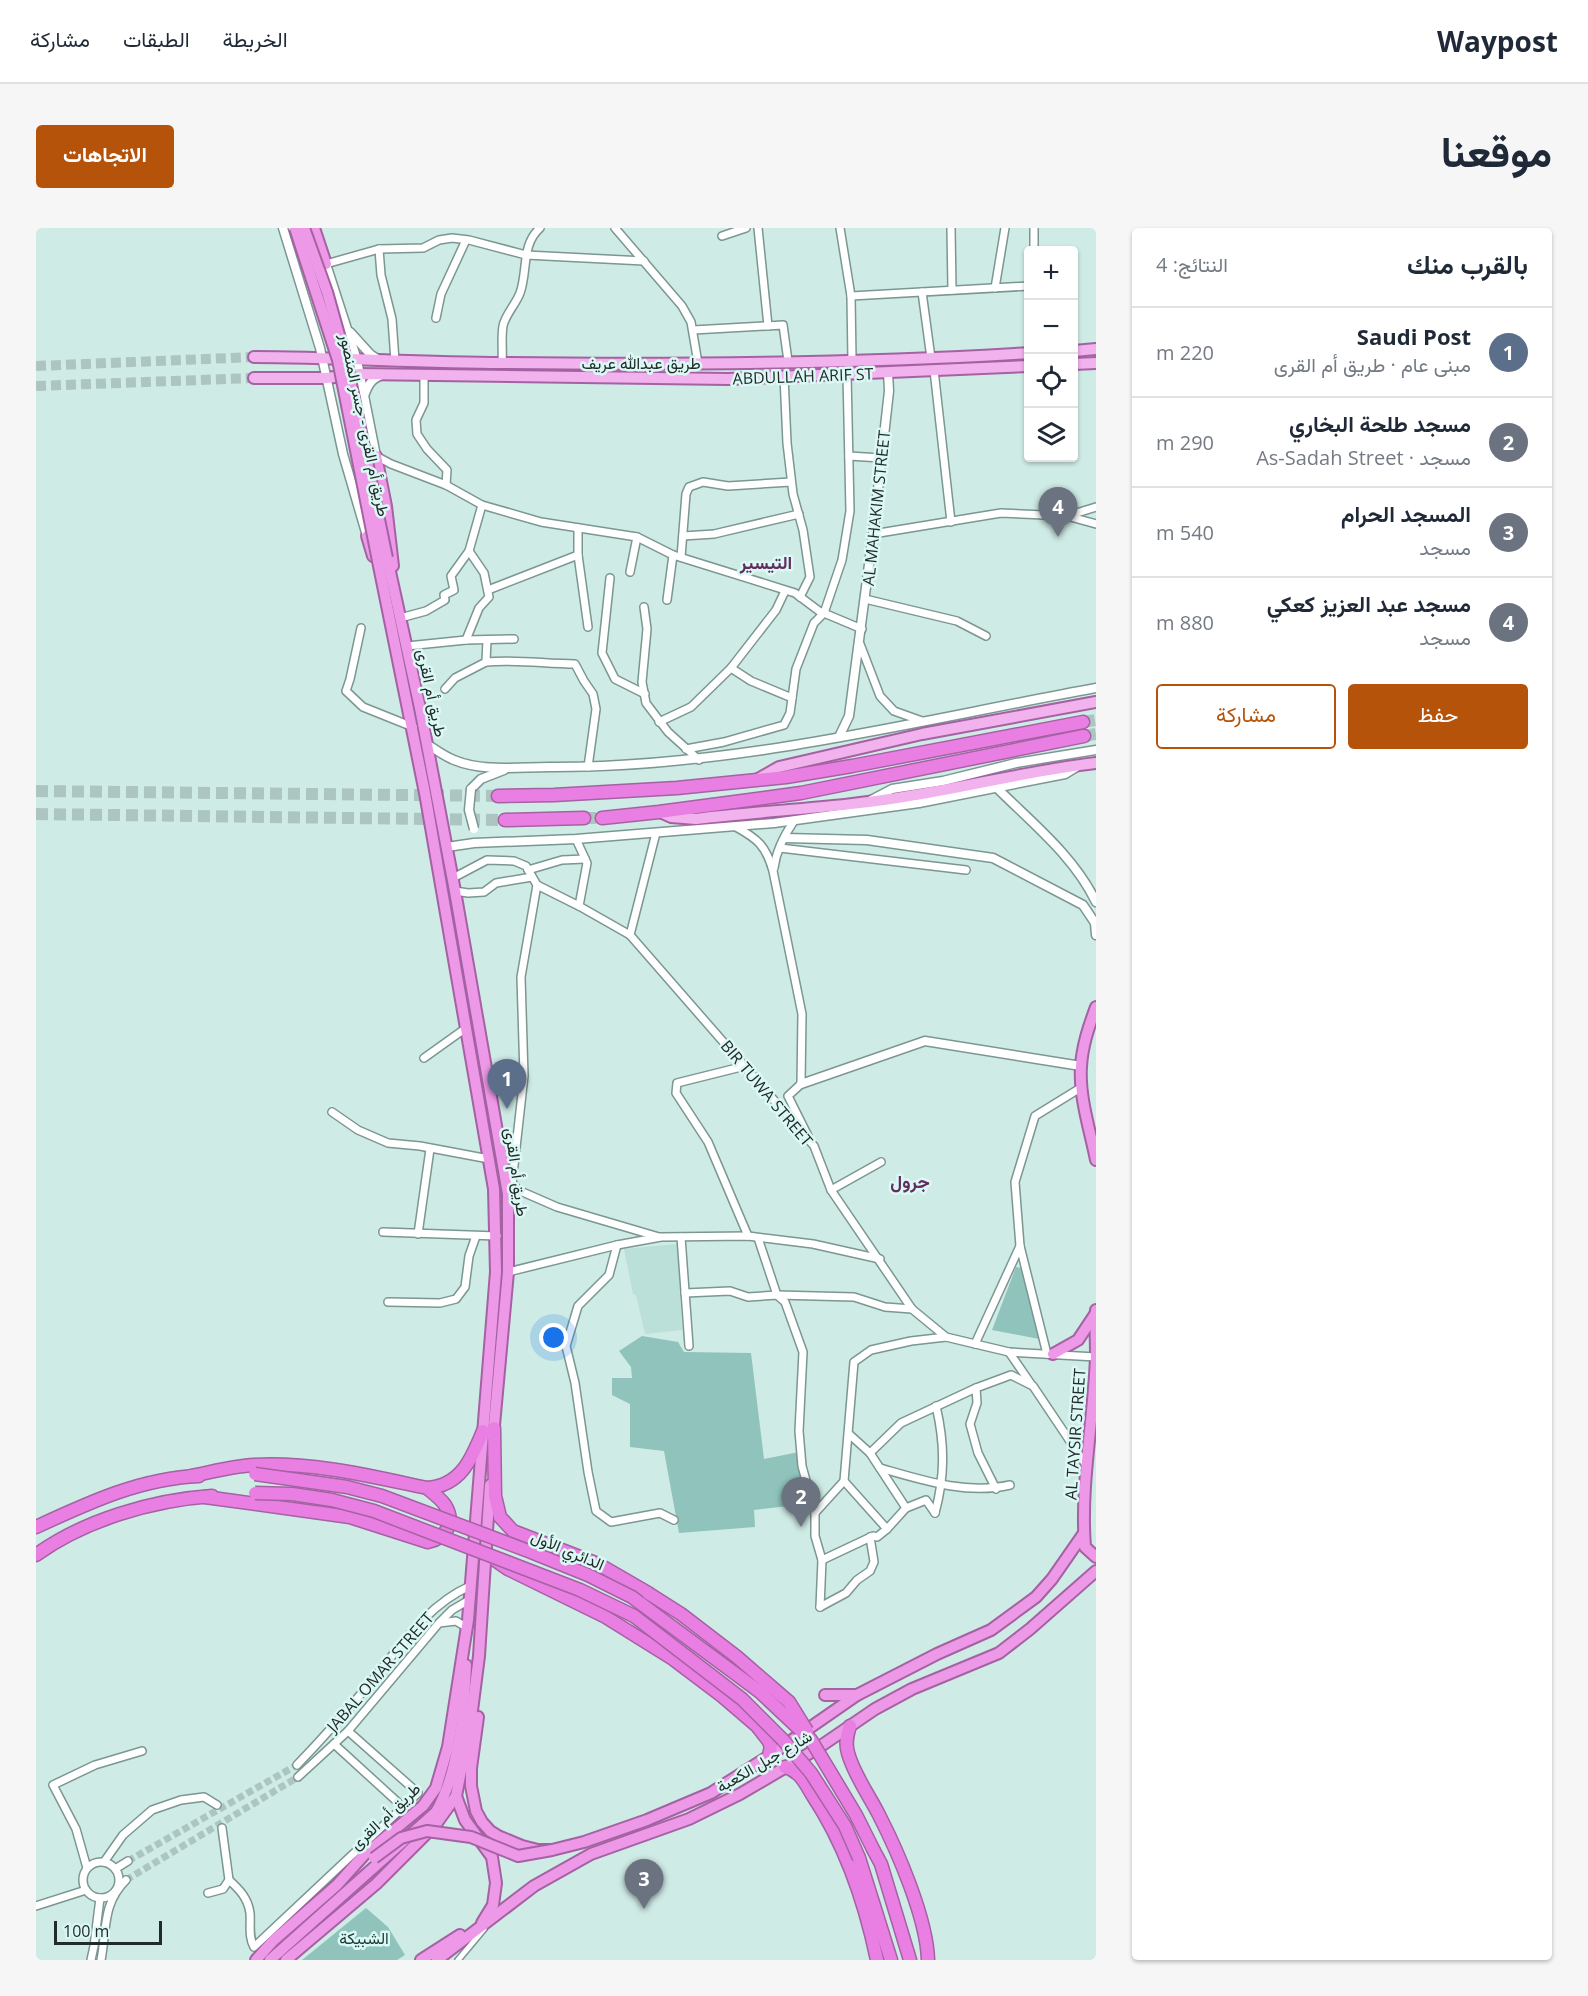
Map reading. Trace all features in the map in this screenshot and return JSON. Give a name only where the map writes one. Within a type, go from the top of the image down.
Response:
[{"type":"highway","name":"طريق أم القرى - جسر المنصور","points":[[295,228],[338,360],[383,559]]},
{"type":"highway","name":"طريق أم القرى - جسر المنصور","points":[[304,228],[327,292],[346,360],[383,559]]},
{"type":"highway","points":[[314,228],[326,264]]},
{"type":"highway","points":[[375,451],[386,506],[396,616]]},
{"type":"highway","points":[[367,537],[396,616]]},
{"type":"highway","name":"طريق أم القرى","points":[[286,1960],[376,1884],[436,1824],[456,1796],[470,1726],[479,1656],[496,1272],[494,1189],[413,728],[396,616],[383,559]]},
{"type":"highway","name":"طريق أم القرى","points":[[270,1960],[436,1812],[447,1790],[457,1748],[465,1682],[470,1586],[508,1272],[508,1179],[427,744],[407,646],[396,616]]},
{"type":"highway","points":[[498,796],[677,788],[756,780],[852,766],[1083,722]]},
{"type":"highway","points":[[602,818],[801,793],[1084,736]]},
{"type":"highway","points":[[505,820],[584,818]]},
{"type":"highway","points":[[1096,1007],[1087,1031],[1081,1066],[1082,1087],[1096,1160]]},
{"type":"highway","points":[[1081,1066],[1096,1037]]},
{"type":"highway","points":[[489,1159],[508,1179]]},
{"type":"highway","points":[[1050,1354],[1078,1340],[1096,1312]]},
{"type":"highway","name":"AL TAYSIR STREET","points":[[1084,1533],[1096,1357],[1096,1312]]},
{"type":"highway","points":[[254,1469],[298,1466],[347,1471],[427,1488],[436,1487],[454,1480],[464,1471],[488,1430]]},
{"type":"highway","points":[[488,1430],[495,1496],[500,1517],[513,1531],[598,1564],[681,1614],[737,1657],[789,1702],[812,1740]]},
{"type":"highway","name":"الدائري الأول","points":[[36,1527],[96,1500],[137,1486],[191,1476],[254,1469],[382,1496],[588,1575],[632,1597],[712,1654],[760,1692],[812,1740],[856,1815],[880,1864],[910,1960]]},
{"type":"highway","points":[[205,1497],[350,1517],[428,1542],[438,1540],[448,1530],[449,1517],[445,1506],[427,1488]]},
{"type":"highway","name":"الدائري الأول","points":[[36,1555],[47,1547],[115,1515],[159,1504],[255,1493],[292,1494],[332,1500],[374,1511],[580,1590],[634,1617],[742,1699],[783,1740],[811,1773],[845,1826],[859,1858],[891,1960]]},
{"type":"highway","points":[[1084,1533],[1085,1546],[1096,1557]]},
{"type":"highway","name":"شارع جبل الكعبة","points":[[490,1831],[522,1846],[538,1850],[552,1850],[584,1842],[647,1820],[711,1793],[857,1695],[937,1654],[992,1630],[1036,1597],[1052,1579],[1084,1533]]},
{"type":"highway","points":[[489,1556],[508,1569],[604,1616],[673,1659],[757,1726],[771,1746],[769,1756]]},
{"type":"highway","name":"شارع جبل الكعبة","points":[[421,1960],[470,1929],[494,1910],[591,1854],[689,1819],[740,1794],[875,1709],[912,1689],[999,1653],[1096,1571]]},
{"type":"highway","name":"طريق أم القرى","points":[[256,1960],[273,1941],[337,1885],[364,1855],[423,1806],[436,1788],[448,1747],[467,1623]]},
{"type":"highway","name":"طريق أم القرى","points":[[479,1656],[480,1695],[471,1786],[476,1811],[490,1831]]},
{"type":"highway","points":[[825,1695],[857,1695]]},
{"type":"highway","points":[[850,1726],[846,1741],[848,1753],[881,1819],[911,1888],[928,1949],[928,1960]]},
{"type":"highway","points":[[785,1767],[797,1771],[825,1814],[844,1852],[853,1871],[867,1914],[878,1960]]},
{"type":"highway","points":[[437,1960],[479,1929],[494,1910],[496,1883],[492,1857],[465,1820],[456,1796]]},
{"type":"highway","points":[[337,1885],[401,1838],[427,1831],[471,1837],[518,1856],[552,1850]]},
{"type":"main road","points":[[1078,351],[1096,349]]},
{"type":"main road","name":"طريق عبدالله عريف","points":[[254,357],[502,363],[698,363],[1024,353]]},
{"type":"main road","points":[[850,374],[852,360]]},
{"type":"main road","points":[[1078,364],[1096,363]]},
{"type":"main road","name":"ABDULLAH ARIF ST","points":[[255,378],[326,378],[360,374],[728,379],[1024,366]]},
{"type":"main road","points":[[756,780],[779,767],[912,736],[1096,702]]},
{"type":"main road","points":[[659,812],[671,817],[696,819],[868,802],[1096,763]]},
{"type":"street","points":[[283,228],[322,357],[343,454],[367,537]]},
{"type":"street","points":[[528,228],[529,245]]},
{"type":"street","points":[[502,363],[503,325],[518,300],[525,280],[526,255],[530,238],[540,228]]},
{"type":"street","points":[[615,228],[681,306],[691,322],[698,363]]},
{"type":"street","points":[[722,236],[746,228]]},
{"type":"street","points":[[758,228],[768,326]]},
{"type":"street","points":[[840,228],[851,296],[852,360]]},
{"type":"street","points":[[951,228],[951,290]]},
{"type":"street","points":[[995,288],[1005,228]]},
{"type":"street","points":[[1034,228],[1034,246]]},
{"type":"street","points":[[375,451],[357,360],[326,264],[379,249],[423,248],[439,240],[452,238],[526,255],[644,261]]},
{"type":"street","points":[[436,318],[441,294],[466,240]]},
{"type":"street","points":[[379,249],[381,275],[392,319],[395,361]]},
{"type":"street","points":[[851,296],[1024,286]]},
{"type":"street","points":[[922,292],[931,357]]},
{"type":"street","points":[[310,315],[318,319],[328,319],[340,309]]},
{"type":"street","points":[[693,330],[783,326],[788,362]]},
{"type":"street","points":[[346,327],[379,361]]},
{"type":"street","points":[[934,370],[951,522]]},
{"type":"street","name":"AL MAHAKIM STREET","points":[[839,737],[849,716],[860,644],[889,392],[888,372]]},
{"type":"street","points":[[686,748],[724,742],[784,725],[790,713],[796,669],[814,623],[824,613],[842,560],[849,511],[850,374]]},
{"type":"street","points":[[364,396],[368,384],[383,375]]},
{"type":"street","points":[[424,375],[424,403],[416,420],[417,434],[427,449],[447,470],[446,485]]},
{"type":"street","points":[[784,376],[791,482],[803,530],[810,577],[800,597]]},
{"type":"street","points":[[343,454],[351,438],[365,438],[375,451],[391,464],[446,485],[482,505],[541,522],[637,537],[677,556],[800,597],[824,613],[862,628]]},
{"type":"street","points":[[849,456],[881,458]]},
{"type":"street","points":[[667,600],[683,536],[686,494],[689,487],[703,482],[728,486],[791,482]]},
{"type":"street","points":[[396,616],[426,611],[445,600],[444,595],[454,590],[451,576],[469,551],[482,505]]},
{"type":"street","points":[[1066,516],[1096,507]]},
{"type":"street","points":[[873,534],[1002,513],[1066,516],[1096,524]]},
{"type":"street","points":[[683,536],[714,534],[799,514]]},
{"type":"street","points":[[578,528],[578,555],[588,627]]},
{"type":"street","points":[[630,572],[637,537]]},
{"type":"street","points":[[466,640],[479,608],[489,597],[484,573],[469,551]]},
{"type":"street","points":[[488,590],[578,555]]},
{"type":"street","points":[[610,578],[602,653],[615,679],[645,694]]},
{"type":"street","points":[[659,722],[691,707],[730,668],[776,609],[785,591]]},
{"type":"street","points":[[865,599],[957,621],[986,636]]},
{"type":"street","points":[[644,607],[647,629],[642,682],[646,703],[659,722],[699,760]]},
{"type":"street","points":[[361,628],[346,691],[363,707],[413,728]]},
{"type":"street","points":[[407,646],[466,640],[514,639]]},
{"type":"street","points":[[486,662],[487,640]]},
{"type":"street","points":[[860,644],[880,696],[894,711],[922,721]]},
{"type":"street","points":[[446,689],[455,678],[486,662],[507,660],[576,664],[593,694],[596,709],[588,767]]},
{"type":"street","points":[[730,668],[751,681],[792,698]]},
{"type":"street","points":[[427,744],[455,761],[482,767],[588,767],[699,760],[839,737],[1096,688]]},
{"type":"street","points":[[868,802],[892,789],[943,781],[1016,763],[1096,750]]},
{"type":"street","points":[[447,847],[794,821],[919,803],[1065,774],[1081,765]]},
{"type":"street","points":[[499,842],[481,837],[474,829],[469,810],[471,789],[481,779],[510,768]]},
{"type":"street","points":[[996,787],[1080,872],[1096,902]]},
{"type":"street","points":[[773,871],[775,859],[794,821]]},
{"type":"street","points":[[736,827],[757,838],[769,856],[773,871],[802,1014],[801,1084]]},
{"type":"street","points":[[630,935],[656,833]]},
{"type":"street","points":[[785,838],[867,840],[993,858],[1083,905],[1095,923],[1096,935]]},
{"type":"street","points":[[576,839],[587,863],[579,906]]},
{"type":"street","points":[[780,848],[966,870]]},
{"type":"street","points":[[455,891],[484,892],[496,883],[530,873],[561,860],[585,859]]},
{"type":"street","points":[[453,878],[487,860],[514,861],[526,866],[537,885],[521,977],[524,1076],[508,1179],[518,1190],[557,1207],[661,1237]]},
{"type":"street","name":"BIR TUWA STREET","points":[[537,885],[630,935],[814,1146],[831,1190],[912,1309],[946,1337],[1008,1352],[1096,1357]]},
{"type":"street","points":[[424,1058],[466,1028]]},
{"type":"street","points":[[814,1146],[788,1096],[801,1084],[925,1041],[1081,1066]]},
{"type":"street","points":[[745,1066],[677,1083],[676,1093],[708,1142],[748,1236]]},
{"type":"street","points":[[1050,1354],[1020,1246],[1015,1182],[1035,1116],[1082,1087]]},
{"type":"street","points":[[332,1112],[358,1130],[388,1143],[489,1159]]},
{"type":"street","points":[[418,1234],[430,1149]]},
{"type":"street","points":[[831,1190],[881,1162]]},
{"type":"street","points":[[383,1232],[496,1236]]},
{"type":"street","points":[[388,1302],[440,1303],[456,1299],[465,1287],[469,1256],[476,1236]]},
{"type":"street","points":[[508,1272],[617,1245],[661,1237],[748,1236],[813,1244],[880,1259]]},
{"type":"street","points":[[681,1237],[689,1346]]},
{"type":"street","points":[[758,1238],[777,1295],[785,1302],[803,1352],[799,1431],[802,1467],[815,1513],[815,1536],[822,1560],[820,1606],[846,1593],[857,1580],[870,1571],[874,1562],[870,1537]]},
{"type":"street","points":[[617,1245],[609,1275],[578,1305],[566,1346],[575,1383],[596,1511],[611,1522],[660,1513],[674,1520]]},
{"type":"street","points":[[975,1344],[1020,1246]]},
{"type":"street","points":[[685,1293],[730,1291],[748,1297],[777,1295],[854,1297],[885,1307],[912,1309]]},
{"type":"street","points":[[815,1513],[844,1481],[854,1362],[871,1350],[911,1341],[946,1337]]},
{"type":"street","points":[[1008,1352],[1087,1466]]},
{"type":"street","points":[[870,1453],[901,1423],[976,1388],[1011,1375],[1033,1386]]},
{"type":"street","points":[[976,1388],[976,1403],[970,1424],[978,1453],[996,1489]]},
{"type":"street","points":[[822,1560],[870,1537],[877,1537],[906,1508],[926,1500],[935,1513],[942,1486],[943,1453],[941,1425],[936,1406]]},
{"type":"street","points":[[849,1434],[870,1453],[906,1508]]},
{"type":"street","points":[[880,1468],[942,1486],[996,1489],[1010,1485]]},
{"type":"street","points":[[844,1481],[887,1528]]},
{"type":"street","name":"JABAL OMAR STREET","points":[[297,1765],[332,1728],[427,1614],[457,1592],[470,1586]]},
{"type":"street","points":[[439,1623],[452,1610],[469,1600]]},
{"type":"street","name":"JABAL OMAR STREET","points":[[298,1777],[348,1731],[439,1623],[456,1621],[467,1623]]},
{"type":"street","points":[[332,1728],[342,1737]]},
{"type":"street","points":[[222,1828],[229,1880],[242,1892],[249,1911],[250,1940],[254,1947],[418,1793],[348,1731]]},
{"type":"street","points":[[334,1744],[403,1807]]},
{"type":"street","points":[[126,1880],[106,1897],[94,1897],[86,1890],[83,1879],[87,1868],[76,1829],[53,1785],[95,1765],[142,1751]]},
{"type":"street","points":[[104,1862],[123,1835],[152,1810],[181,1800],[204,1797],[217,1805]]},
{"type":"street","points":[[115,1869],[128,1861]]},
{"type":"street","points":[[87,1868],[98,1862],[104,1862],[115,1869],[119,1880],[107,1912],[101,1960]]},
{"type":"street","points":[[208,1893],[223,1889],[229,1880]]},
{"type":"street","points":[[36,1906],[86,1890]]},
{"type":"street","points":[[91,1960],[100,1898]]},
{"type":"street","points":[[458,1960],[494,1910]]},
{"type":"shaded area","points":[[677,1244],[682,1330],[645,1334],[636,1295],[633,1294],[624,1249]]},
{"type":"green space","points":[[1016,1267],[1022,1268],[1039,1339],[992,1330]]},
{"type":"green space","points":[[642,1336],[678,1342],[684,1352],[751,1353],[764,1459],[799,1452],[807,1504],[754,1510],[755,1527],[679,1533],[664,1451],[630,1447],[630,1404],[612,1395],[612,1378],[632,1378],[631,1367],[619,1351]]},
{"type":"green space","name":"الشبيكة","points":[[366,1908],[388,1927],[405,1955],[397,1960],[302,1960]]},
{"type":"tunnel","points":[[36,366],[254,357]]},
{"type":"tunnel","points":[[36,386],[254,378]]},
{"type":"tunnel","points":[[1083,722],[1096,720]]},
{"type":"tunnel","points":[[1084,736],[1096,734]]},
{"type":"tunnel","points":[[36,791],[498,796]]},
{"type":"tunnel","points":[[36,814],[505,820]]},
{"type":"tunnel","points":[[584,818],[602,818]]},
{"type":"tunnel","points":[[128,1861],[297,1765]]},
{"type":"tunnel","points":[[126,1880],[298,1777]]},
{"type":"place","name":"مسجد عبد العزيز كعكي","points":[[1058,537]]},
{"type":"place","name":"Saudi Post","points":[[507,1109]]},
{"type":"place","name":"مسجد طلحة البخاري","points":[[801,1527]]},
{"type":"place","name":"المسجد الحرام","points":[[644,1909]]},
{"type":"district","name":"التيسير","points":[[766,562]]},
{"type":"district","name":"جرول","points":[[910,1181]]}]
